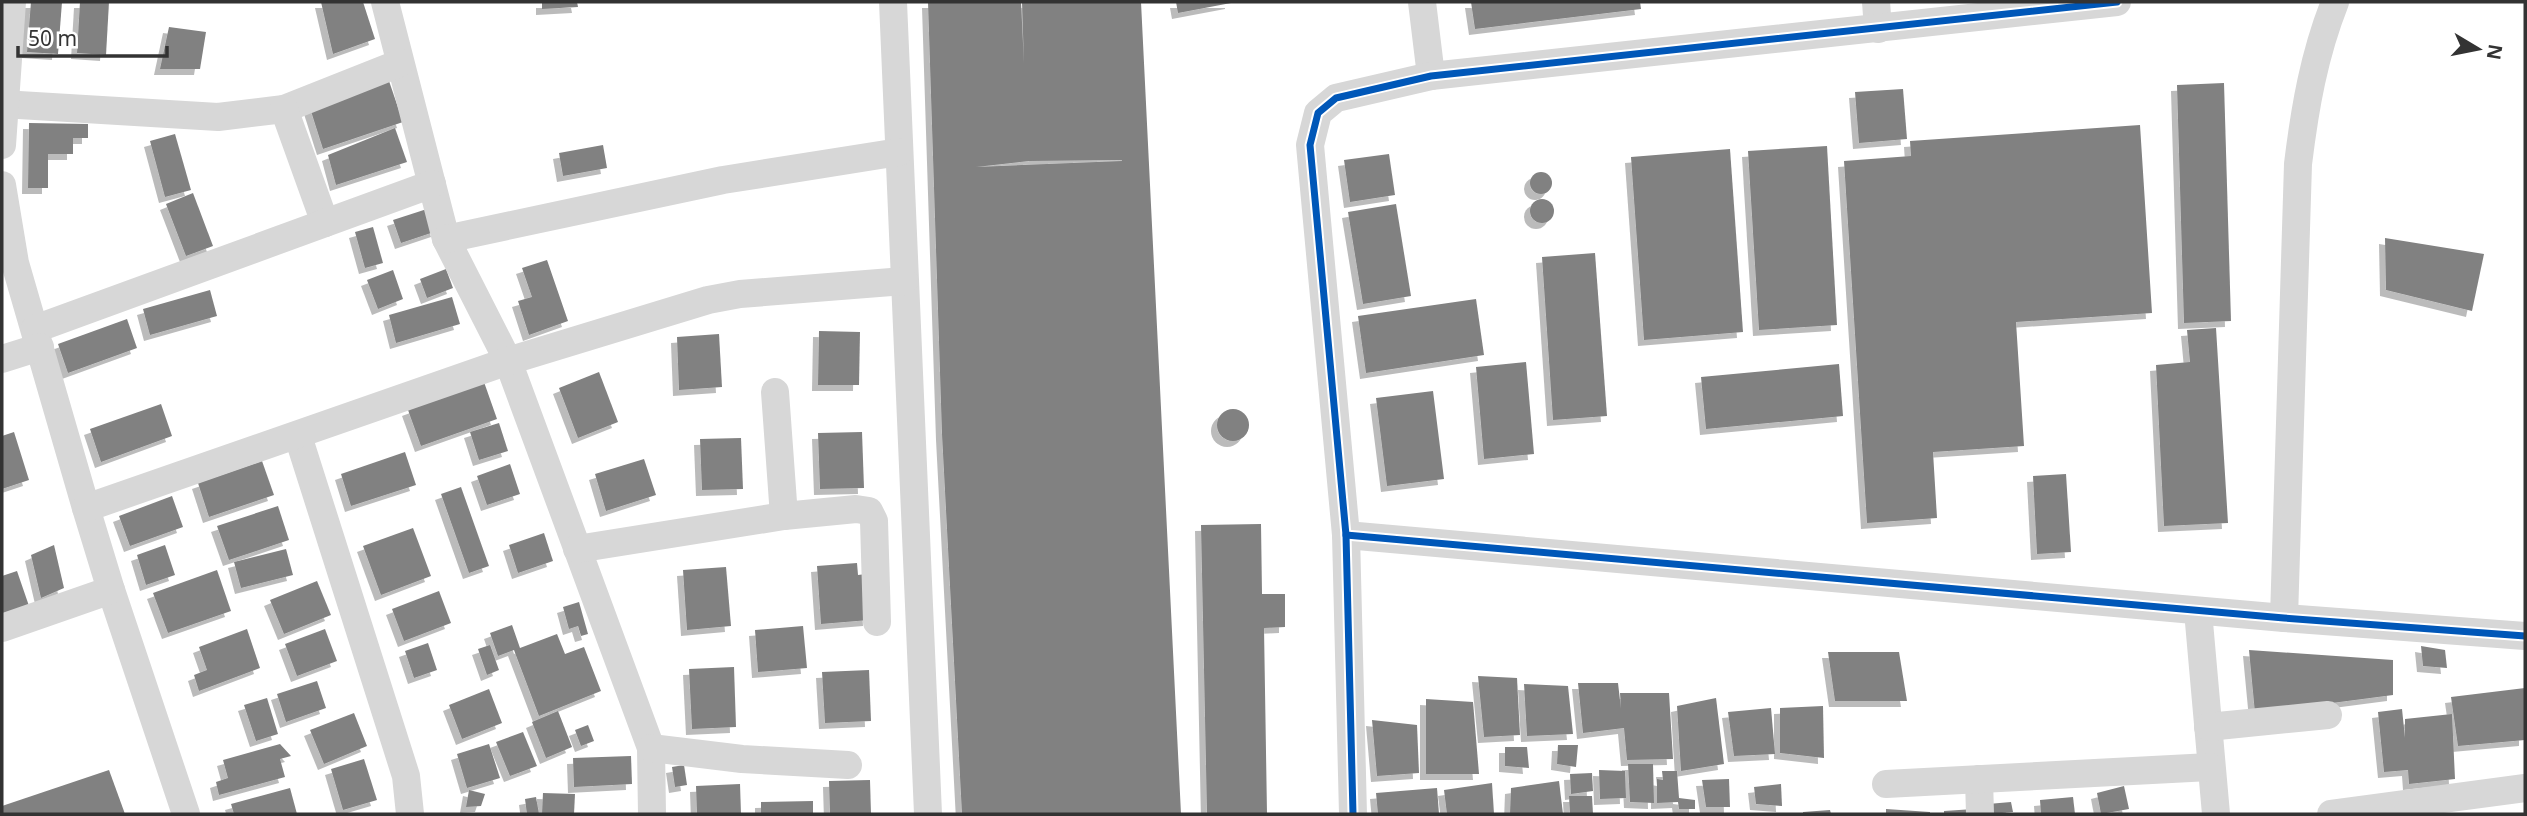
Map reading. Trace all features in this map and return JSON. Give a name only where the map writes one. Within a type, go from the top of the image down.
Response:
[{"type":"street","points":[[2,145],[12,2]]},
{"type":"street","points":[[384,2],[446,239],[508,361],[651,748],[652,814]]},
{"type":"street","points":[[893,2],[928,814]]},
{"type":"street","points":[[1422,2],[1431,76]]},
{"type":"street","points":[[1353,814],[1346,535],[1310,145],[1318,113],[1336,98],[1431,76],[1877,15],[2117,2]]},
{"type":"street","points":[[2284,618],[2298,164],[2306,97],[2321,37],[2334,2]]},
{"type":"street","points":[[3,104],[218,117],[284,109],[400,63]]},
{"type":"street","points":[[284,109],[325,223]]},
{"type":"street","points":[[446,239],[723,180],[899,152]]},
{"type":"street","points":[[2,359],[37,338],[325,223],[432,184]]},
{"type":"street","points":[[2,185],[6,237],[111,590],[186,814]]},
{"type":"street","points":[[86,508],[508,361],[708,300],[740,294],[904,281]]},
{"type":"street","points":[[775,392],[784,516]]},
{"type":"street","points":[[298,436],[406,776],[410,814]]},
{"type":"street","points":[[578,549],[784,516],[856,509],[869,511],[874,521],[877,622]]},
{"type":"street","points":[[1346,535],[2199,611],[2525,636]]},
{"type":"street","points":[[2,628],[111,590]]},
{"type":"street","points":[[2199,611],[2216,814]]},
{"type":"street","points":[[2208,727],[2328,715]]},
{"type":"street","points":[[651,748],[742,758],[848,765]]},
{"type":"street","points":[[1886,784],[2210,767]]},
{"type":"street","points":[[1979,779],[1980,814]]},
{"type":"street","points":[[2331,814],[2525,788]]},
{"type":"building","points":[[31,2],[62,2],[58,54],[27,52]]},
{"type":"building","points":[[80,2],[109,2],[106,55],[77,53]]},
{"type":"building","points":[[321,2],[363,2],[375,39],[333,54]]},
{"type":"building","points":[[542,2],[577,2],[578,7],[542,9]]},
{"type":"building","points":[[928,2],[1021,2],[1024,64],[1022,2],[1141,2],[1181,814],[962,814],[942,434]],"holes":[[[1029,161],[1122,161],[976,167]]]},
{"type":"building","points":[[1176,2],[1231,2],[1231,3],[1178,13]]},
{"type":"building","points":[[1471,2],[1640,2],[1641,9],[1475,29]]},
{"type":"building","points":[[169,27],[206,32],[200,69],[160,69]]},
{"type":"building","points":[[389,81],[403,122],[323,149],[310,108]]},
{"type":"building","points":[[2224,83],[2231,321],[2184,323],[2177,85]]},
{"type":"building","points":[[1903,89],[1907,139],[1859,143],[1855,92]]},
{"type":"building","points":[[29,123],[88,124],[88,138],[73,138],[73,154],[48,154],[48,188],[28,188]]},
{"type":"building","points":[[2140,125],[2152,313],[2016,322],[2024,446],[1933,452],[1937,518],[1867,523],[1844,161],[1911,156],[1910,141]]},
{"type":"building","points":[[395,128],[407,162],[336,185],[328,155]]},
{"type":"building","points":[[175,134],[191,190],[165,197],[150,141]]},
{"type":"building","points":[[603,145],[607,168],[563,176],[559,153]]},
{"type":"building","points":[[1827,146],[1837,325],[1759,330],[1748,151]]},
{"type":"building","points":[[1730,149],[1743,332],[1644,340],[1631,157]]},
{"type":"building","points":[[1389,154],[1395,195],[1350,202],[1344,160]]},
{"type":"building","points":[[1541,172],[1549,175],[1552,183],[1549,191],[1541,194],[1533,191],[1530,183],[1533,175]]},
{"type":"building","points":[[193,193],[213,246],[186,256],[166,204]]},
{"type":"building","points":[[1542,199],[1553,206],[1554,211],[1547,222],[1542,223],[1531,216],[1530,211],[1537,200]]},
{"type":"building","points":[[1396,204],[1411,296],[1363,304],[1348,212]]},
{"type":"building","points":[[430,208],[437,231],[401,243],[393,220]]},
{"type":"building","points":[[373,227],[383,263],[365,268],[355,232]]},
{"type":"building","points":[[2385,238],[2484,254],[2472,311],[2386,290]]},
{"type":"building","points":[[1595,253],[1607,416],[1553,420],[1542,257]]},
{"type":"building","points":[[547,260],[568,321],[529,335],[518,301],[532,297],[522,268]]},
{"type":"building","points":[[446,269],[453,288],[427,298],[420,279]]},
{"type":"building","points":[[393,270],[403,299],[378,309],[367,280]]},
{"type":"building","points":[[210,290],[217,316],[150,335],[143,309]]},
{"type":"building","points":[[452,297],[460,324],[396,343],[389,315]]},
{"type":"building","points":[[1476,299],[1484,355],[1366,373],[1358,316]]},
{"type":"building","points":[[127,319],[137,348],[68,373],[58,344]]},
{"type":"building","points":[[2216,328],[2228,523],[2164,526],[2156,365],[2190,362],[2187,330]]},
{"type":"building","points":[[819,331],[860,332],[859,385],[818,385]]},
{"type":"building","points":[[719,334],[722,387],[679,390],[677,337]]},
{"type":"building","points":[[1526,362],[1534,454],[1484,459],[1476,367]]},
{"type":"building","points":[[1839,364],[1843,416],[1706,429],[1701,377]]},
{"type":"building","points":[[599,372],[618,422],[578,438],[559,388]]},
{"type":"building","points":[[484,382],[497,419],[421,446],[408,410]]},
{"type":"building","points":[[1433,391],[1444,479],[1387,486],[1376,398]]},
{"type":"building","points":[[161,404],[172,436],[101,462],[90,429]]},
{"type":"building","points":[[1233,409],[1245,413],[1249,425],[1245,437],[1233,441],[1221,437],[1217,425],[1221,413]]},
{"type":"building","points":[[499,423],[508,451],[479,460],[470,432]]},
{"type":"building","points":[[14,432],[29,480],[2,489],[2,436]]},
{"type":"building","points":[[862,432],[864,488],[820,489],[818,433]]},
{"type":"building","points":[[741,438],[743,489],[702,490],[700,439]]},
{"type":"building","points":[[405,452],[416,485],[351,506],[341,474]]},
{"type":"building","points":[[644,459],[656,495],[606,511],[595,474]]},
{"type":"building","points":[[262,461],[274,495],[209,517],[198,483]]},
{"type":"building","points":[[510,464],[520,494],[487,505],[477,476]]},
{"type":"building","points":[[2066,474],[2071,552],[2037,554],[2033,476]]},
{"type":"building","points":[[461,487],[489,566],[469,573],[441,494]]},
{"type":"building","points":[[172,496],[183,527],[130,546],[119,516]]},
{"type":"building","points":[[278,506],[289,540],[229,560],[217,526]]},
{"type":"building","points":[[1261,524],[1262,594],[1285,594],[1285,627],[1264,628],[1267,814],[1207,814],[1201,525]]},
{"type":"building","points":[[413,528],[431,576],[381,595],[363,546]]},
{"type":"building","points":[[544,533],[553,561],[518,573],[509,545]]},
{"type":"building","points":[[54,545],[64,588],[41,598],[31,555]]},
{"type":"building","points":[[165,545],[175,575],[146,585],[137,555]]},
{"type":"building","points":[[286,549],[293,575],[241,588],[234,562]]},
{"type":"building","points":[[857,563],[858,575],[866,574],[869,620],[821,624],[817,566]]},
{"type":"building","points":[[726,567],[731,626],[687,630],[683,570]]},
{"type":"building","points":[[217,570],[231,611],[168,633],[153,593]]},
{"type":"building","points":[[17,571],[29,606],[2,615],[2,576]]},
{"type":"building","points":[[317,581],[331,615],[284,634],[270,600]]},
{"type":"building","points":[[439,591],[451,623],[404,641],[392,609]]},
{"type":"building","points":[[579,602],[588,634],[581,636],[578,626],[569,629],[563,607]]},
{"type":"building","points":[[512,625],[520,648],[557,634],[565,654],[584,647],[601,691],[539,716],[514,650],[498,656],[490,633]]},
{"type":"building","points":[[803,626],[807,668],[758,672],[755,630]]},
{"type":"building","points":[[247,629],[260,668],[199,691],[194,675],[207,670],[199,647]]},
{"type":"building","points":[[325,629],[337,661],[297,676],[285,644]]},
{"type":"building","points":[[428,643],[437,670],[414,678],[405,651]]},
{"type":"building","points":[[490,645],[499,670],[487,675],[478,649]]},
{"type":"building","points":[[2421,646],[2445,650],[2447,668],[2423,666]]},
{"type":"building","points":[[2249,650],[2393,660],[2393,695],[2255,713]]},
{"type":"building","points":[[1828,652],[1899,652],[1907,701],[1835,701]]},
{"type":"building","points":[[734,667],[736,727],[692,729],[689,669]]},
{"type":"building","points":[[869,670],[871,721],[825,723],[822,672]]},
{"type":"building","points":[[1478,676],[1517,678],[1520,735],[1484,737]]},
{"type":"building","points":[[317,681],[326,708],[286,722],[277,694]]},
{"type":"building","points":[[1578,683],[1618,683],[1621,709],[1620,693],[1669,693],[1673,759],[1627,760],[1624,728],[1583,733]]},
{"type":"building","points":[[1524,684],[1568,686],[1573,734],[1527,736]]},
{"type":"building","points":[[2525,688],[2525,740],[2458,746],[2451,697]]},
{"type":"building","points":[[489,689],[502,723],[462,739],[449,705]]},
{"type":"building","points":[[267,698],[278,734],[256,741],[244,705]]},
{"type":"building","points":[[1716,698],[1724,764],[1681,771],[1677,706]]},
{"type":"building","points":[[1426,699],[1473,702],[1479,774],[1426,774]]},
{"type":"building","points":[[1823,706],[1824,758],[1780,753],[1780,708]]},
{"type":"building","points":[[1771,708],[1775,754],[1734,756],[1728,712]]},
{"type":"building","points":[[2402,709],[2405,738],[2405,719],[2452,714],[2455,779],[2409,784],[2408,770],[2384,772],[2378,712]]},
{"type":"building","points":[[558,711],[572,747],[546,758],[532,722]]},
{"type":"building","points":[[354,713],[367,746],[324,764],[310,730]]},
{"type":"building","points":[[1372,720],[1417,725],[1419,773],[1377,776]]},
{"type":"building","points":[[588,725],[594,741],[581,746],[575,730]]},
{"type":"building","points":[[523,732],[537,766],[510,776],[496,742]]},
{"type":"building","points":[[280,744],[291,756],[280,759],[285,777],[219,795],[216,782],[228,778],[223,760]]},
{"type":"building","points":[[489,744],[500,778],[467,788],[457,754]]},
{"type":"building","points":[[1558,745],[1578,745],[1576,767],[1557,764]]},
{"type":"building","points":[[1505,747],[1527,747],[1529,768],[1505,766]]},
{"type":"building","points":[[631,756],[632,784],[574,787],[573,758]]},
{"type":"building","points":[[364,759],[377,800],[343,810],[331,769]]},
{"type":"building","points":[[1628,764],[1653,764],[1654,803],[1630,802]]},
{"type":"building","points":[[684,765],[687,785],[675,787],[672,767]]},
{"type":"building","points":[[109,770],[125,814],[2,814],[2,806]]},
{"type":"building","points":[[1599,770],[1625,771],[1626,798],[1600,799]]},
{"type":"building","points":[[1662,771],[1677,771],[1679,798],[1695,800],[1695,809],[1679,809],[1678,802],[1657,803],[1657,779],[1663,780]]},
{"type":"building","points":[[1592,773],[1593,791],[1571,794],[1570,774]]},
{"type":"building","points":[[1729,779],[1730,807],[1706,807],[1702,780]]},
{"type":"building","points":[[870,780],[871,814],[830,814],[829,781]]},
{"type":"building","points":[[1559,781],[1563,814],[1510,814],[1511,788]]},
{"type":"building","points":[[1492,783],[1494,814],[1447,814],[1444,790]]},
{"type":"building","points":[[740,784],[741,814],[697,814],[696,786]]},
{"type":"building","points":[[1781,784],[1782,806],[1756,804],[1754,787]]},
{"type":"building","points":[[2124,786],[2129,809],[2101,814],[2097,793]]},
{"type":"building","points":[[290,788],[297,814],[234,814],[231,804]]},
{"type":"building","points":[[1437,788],[1439,814],[1378,814],[1376,793]]},
{"type":"building","points":[[469,790],[485,794],[481,806],[466,807]]},
{"type":"building","points":[[543,793],[575,794],[574,814],[542,814]]},
{"type":"building","points":[[1569,796],[1592,796],[1593,814],[1570,814]]},
{"type":"building","points":[[536,797],[539,814],[527,814],[525,799]]},
{"type":"building","points":[[2073,797],[2075,814],[2041,814],[2040,800]]},
{"type":"building","points":[[813,801],[813,814],[761,814],[761,802]]},
{"type":"building","points":[[2011,802],[2013,812],[1990,814],[1988,804]]},
{"type":"building","points":[[1886,809],[1930,812],[1930,814],[1886,814]]},
{"type":"building","points":[[1974,809],[1974,814],[1944,814],[1944,811]]},
{"type":"building","points":[[1830,810],[1831,814],[1803,814],[1803,812]]},
{"type":"cycle path","points":[[1353,814],[1346,535],[1310,145],[1318,113],[1336,98],[1431,76],[2117,2]]},
{"type":"cycle path","points":[[1346,535],[2284,618],[2525,636]]}]
